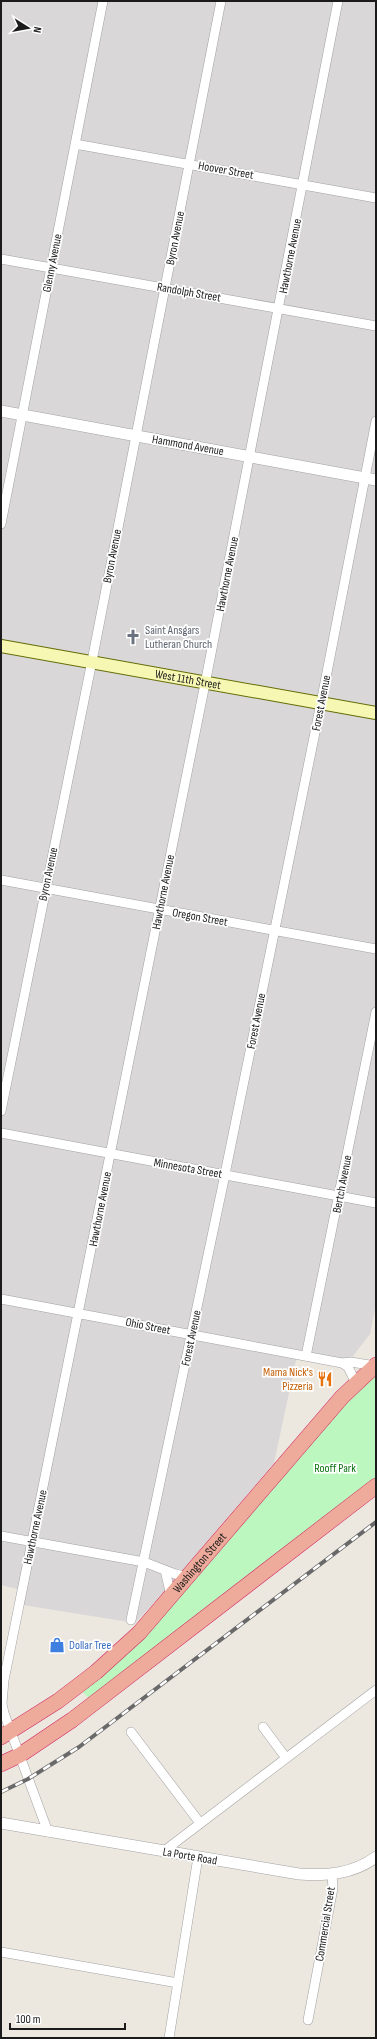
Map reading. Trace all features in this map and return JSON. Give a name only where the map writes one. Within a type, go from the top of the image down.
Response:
[{"type":"highway","name":"Washington Street","points":[[6,1735],[58,1702],[102,1667],[139,1633],[338,1402],[375,1365]]},
{"type":"highway","points":[[1,1764],[20,1755],[72,1720],[376,1486]]},
{"type":"main road","name":"West 11th Street","points":[[1,646],[206,681],[376,713]]},
{"type":"street","name":"Glenny Avenue","points":[[1,524],[103,1]]},
{"type":"street","name":"Byron Avenue","points":[[1,1111],[166,288],[221,1]]},
{"type":"street","name":"Hawthorne Avenue","points":[[48,1832],[20,1755],[6,1735],[2,1704],[3,1692],[280,308],[338,1]]},
{"type":"street","name":"Hoover Street","points":[[75,144],[376,198]]},
{"type":"street","name":"Randolph Street","points":[[1,260],[376,326]]},
{"type":"street","name":"Hammond Avenue","points":[[1,411],[376,480]]},
{"type":"street","name":"Forest Avenue","points":[[132,1620],[225,1175],[321,703],[376,421]]},
{"type":"street","name":"Oregon Street","points":[[1,880],[376,949]]},
{"type":"street","name":"Bertch Avenue","points":[[306,1356],[340,1196],[376,1012]]},
{"type":"street","name":"Minnesota Street","points":[[1,1133],[376,1203]]},
{"type":"street","name":"Ohio Street","points":[[1,1299],[342,1363],[351,1362],[375,1365]]},
{"type":"street","points":[[342,1363],[348,1367],[356,1383]]},
{"type":"street","points":[[1,1536],[144,1562],[188,1577]]},
{"type":"street","points":[[165,1570],[172,1596]]},
{"type":"street","points":[[164,1851],[376,1690]]},
{"type":"street","points":[[263,1727],[286,1758]]},
{"type":"street","points":[[131,1732],[200,1823]]},
{"type":"street","name":"La Porte Road","points":[[1,1823],[299,1874],[332,1875]]},
{"type":"street","points":[[169,2038],[198,1857]]},
{"type":"street","name":"Commercial Street","points":[[308,2020],[333,1888],[332,1875],[354,1869],[376,1857]]},
{"type":"street","points":[[1,1952],[178,1983]]},
{"type":"shaded area","points":[[1,1],[376,1],[376,1304],[370,1334],[350,1360],[298,1351],[274,1463],[162,1594],[135,1623],[23,1605],[25,1591],[1,1585]]},
{"type":"green space","name":"Rooff Park","points":[[376,1365],[376,1489],[94,1703],[77,1687],[119,1652]]},
{"type":"railway","points":[[1,1792],[28,1779],[79,1747],[376,1522]]},
{"type":"place","name":"Saint Ansgars Lutheran Church","points":[[133,637]]},
{"type":"place","name":"Mama Nick's Pizzeria","points":[[325,1379]]},
{"type":"place","name":"Dollar Tree","points":[[57,1645]]}]
